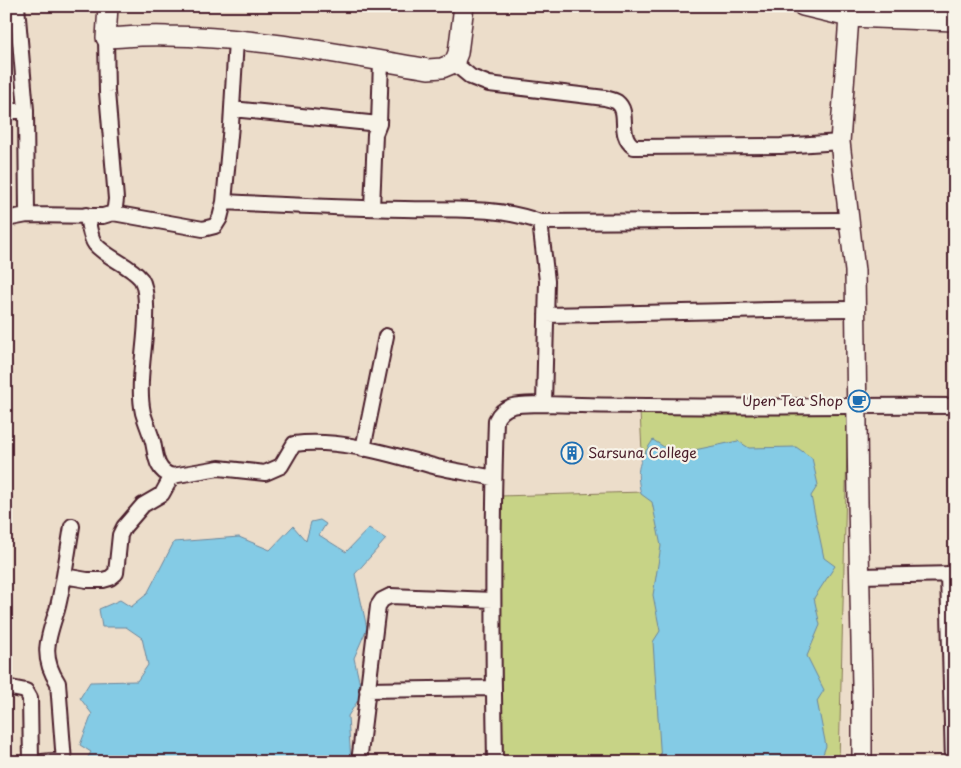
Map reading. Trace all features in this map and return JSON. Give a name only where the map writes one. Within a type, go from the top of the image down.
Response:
[{"type":"street","points":[[17,6],[12,32],[26,110],[27,215]]},
{"type":"street","points":[[108,6],[106,38],[107,92],[116,199],[113,213]]},
{"type":"street","points":[[106,38],[167,36],[236,40],[300,47],[428,69],[442,68],[454,63],[458,53],[464,6]]},
{"type":"street","points":[[803,6],[849,17],[955,21]]},
{"type":"street","points":[[849,17],[840,142],[855,271],[862,762]]},
{"type":"street","points":[[6,219],[27,215],[103,216],[113,213],[203,229],[215,226],[220,218],[224,202],[236,40]]},
{"type":"street","points":[[372,208],[375,134],[379,124],[381,61]]},
{"type":"street","points":[[454,63],[471,77],[489,84],[605,98],[616,102],[622,111],[625,138],[634,147],[781,146],[840,142]]},
{"type":"street","points":[[232,109],[379,124]]},
{"type":"street","points":[[6,112],[26,110]]},
{"type":"street","points":[[224,202],[492,212],[524,215],[540,222],[850,220]]},
{"type":"street","points":[[86,215],[94,243],[109,256],[129,268],[142,280],[146,306],[142,356],[143,412],[150,428],[158,464],[162,471],[172,476],[219,468],[265,473],[281,466],[294,444],[312,442],[364,448],[439,467],[494,478]]},
{"type":"street","points":[[540,222],[547,281],[544,404]]},
{"type":"street","points":[[546,315],[775,309],[856,309]]},
{"type":"street","points":[[364,448],[386,336]]},
{"type":"street","points":[[496,762],[492,600],[496,420],[500,412],[508,406],[544,404],[725,408],[857,405],[955,406]]},
{"type":"street","points":[[64,576],[87,580],[103,580],[110,578],[116,573],[120,535],[124,527],[143,505],[162,494],[172,476]]},
{"type":"street","points":[[42,762],[64,761],[58,683],[51,673],[46,655],[50,626],[57,610],[64,576],[72,526]]},
{"type":"street","points":[[860,576],[951,574],[953,762]]},
{"type":"street","points":[[359,762],[378,606],[382,600],[390,596],[492,600]]},
{"type":"street","points":[[6,687],[26,691],[30,698],[31,762]]},
{"type":"street","points":[[367,690],[494,688]]},
{"type":"green space","points":[[848,409],[839,762],[503,762],[499,496],[644,492],[640,412]]},
{"type":"water","points":[[653,440],[675,454],[738,441],[749,448],[796,447],[812,458],[818,485],[811,496],[824,558],[835,566],[814,598],[820,625],[807,656],[824,690],[817,701],[826,746],[820,762],[661,762],[653,642],[660,631],[653,595],[661,546],[652,502],[641,494],[638,478],[641,460]]},
{"type":"water","points":[[320,520],[326,524],[319,535],[346,552],[369,528],[386,539],[355,574],[367,628],[354,658],[362,694],[348,716],[351,762],[85,762],[91,752],[80,745],[92,714],[80,698],[90,682],[137,681],[148,665],[142,638],[126,627],[102,627],[99,609],[120,600],[131,607],[147,594],[174,542],[239,537],[270,550],[293,526],[306,541],[311,522]]},
{"type":"place","name":"Upen Tea Shop","points":[[859,401]]},
{"type":"place","name":"Sarsuna College","points":[[572,453]]}]
